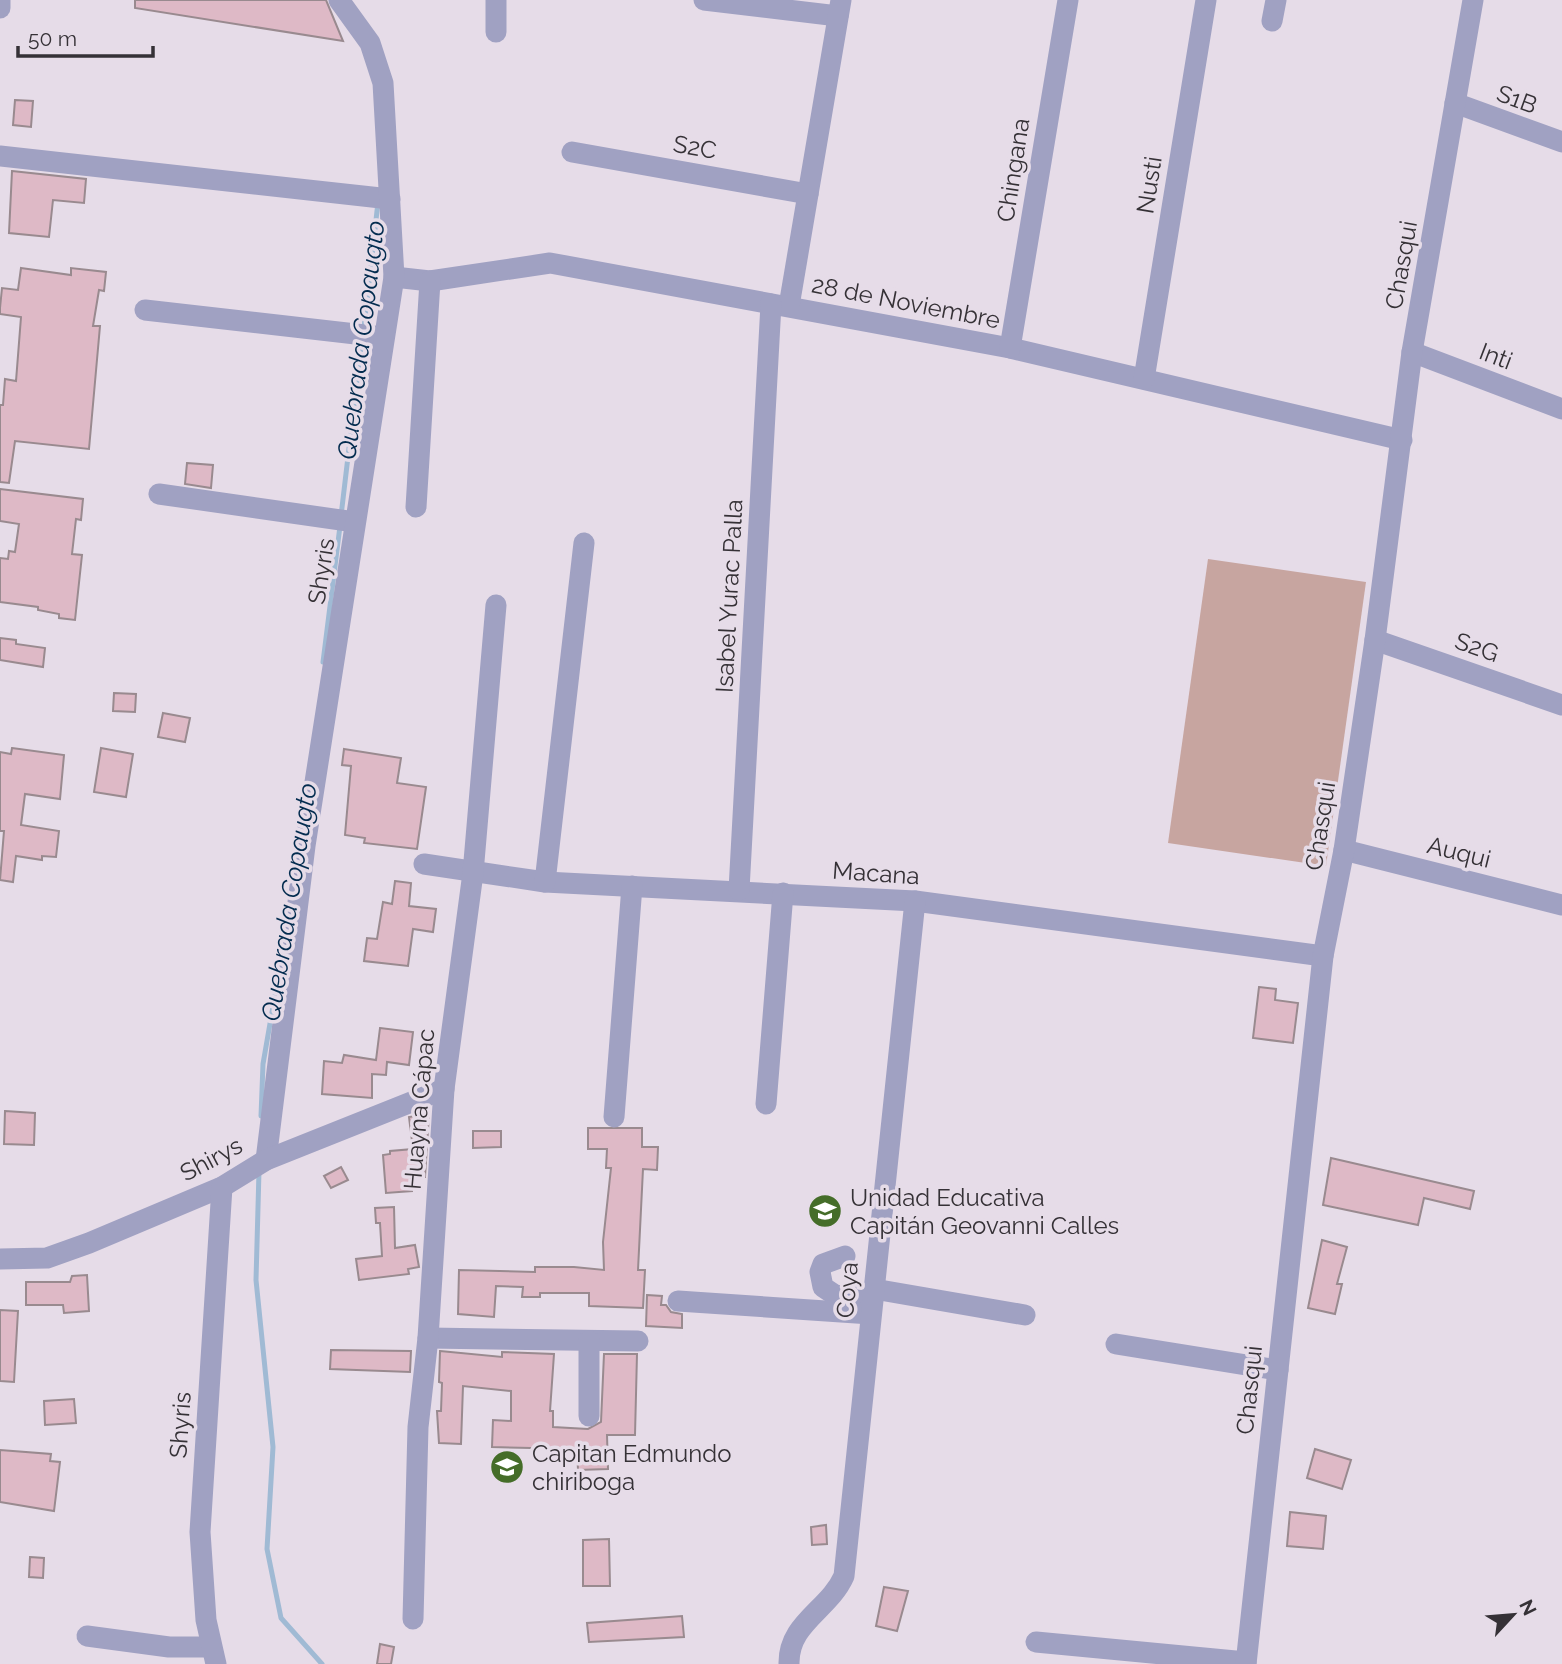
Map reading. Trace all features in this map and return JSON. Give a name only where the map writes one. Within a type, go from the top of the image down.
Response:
[{"type":"street","points":[[0,0],[0,8]]},
{"type":"street","name":"Shyris","points":[[266,1160],[305,846],[382,337],[394,277],[383,83],[370,43],[339,0]]},
{"type":"street","points":[[496,0],[496,32]]},
{"type":"street","points":[[704,0],[839,8]]},
{"type":"street","name":"Chingana","points":[[1010,348],[1068,0]]},
{"type":"street","name":"Nusti","points":[[1144,379],[1206,0]]},
{"type":"street","points":[[1272,22],[1276,0]]},
{"type":"street","name":"Chasqui","points":[[1246,1663],[1323,956],[1344,850],[1375,640],[1412,352],[1474,0]]},
{"type":"street","name":"Isabel Yurac Palla","points":[[739,890],[780,305],[808,194],[839,8]]},
{"type":"street","name":"S1B","points":[[1455,103],[1562,142]]},
{"type":"street","name":"S2C","points":[[572,152],[808,194]]},
{"type":"street","points":[[0,156],[390,199]]},
{"type":"street","name":"28 de Noviembre","points":[[394,277],[430,281],[550,263],[1010,348],[1402,440]]},
{"type":"street","points":[[416,507],[430,281]]},
{"type":"street","points":[[145,310],[382,337]]},
{"type":"street","name":"Inti","points":[[1412,352],[1562,409]]},
{"type":"street","points":[[159,494],[355,522]]},
{"type":"street","points":[[545,882],[584,543]]},
{"type":"street","name":"Huayna Cápac","points":[[413,1619],[418,1427],[428,1338],[444,1088],[473,873],[496,605]]},
{"type":"street","name":"S2G","points":[[1375,640],[1562,705]]},
{"type":"street","name":"Auqui","points":[[1344,850],[1562,905]]},
{"type":"street","name":"Macana","points":[[424,864],[545,882],[915,901],[1323,956]]},
{"type":"street","points":[[614,1117],[632,886]]},
{"type":"street","points":[[766,1104],[783,893]]},
{"type":"street","name":"Coya","points":[[789,1664],[794,1634],[830,1600],[844,1576],[915,901]]},
{"type":"street","name":"Shirys","points":[[0,1259],[47,1258],[222,1187],[266,1160],[444,1088]]},
{"type":"street","name":"Shyris","points":[[213,1656],[205,1620],[200,1532],[222,1187]]},
{"type":"street","points":[[845,1256],[823,1264],[820,1272],[823,1287],[835,1295],[1025,1315]]},
{"type":"street","points":[[678,1301],[873,1300]]},
{"type":"street","points":[[428,1338],[638,1341]]},
{"type":"street","points":[[589,1341],[589,1416]]},
{"type":"street","points":[[1116,1344],[1278,1370]]},
{"type":"street","points":[[87,1636],[189,1648],[213,1656]]},
{"type":"street","points":[[1036,1642],[1246,1663]]},
{"type":"shaded area","points":[[1208,559],[1366,582],[1326,866],[1168,843]]},
{"type":"building","points":[[135,0],[326,0],[343,41],[135,8]]},
{"type":"building","points":[[15,100],[33,101],[31,127],[13,125]]},
{"type":"building","points":[[12,171],[86,179],[84,203],[53,200],[49,237],[9,233]]},
{"type":"building","points":[[21,268],[71,275],[71,268],[106,272],[104,291],[99,290],[93,326],[100,326],[89,449],[15,441],[9,483],[0,482],[0,405],[3,405],[5,379],[16,381],[21,317],[0,314],[0,308],[2,288],[18,290]]},
{"type":"building","points":[[187,463],[213,465],[211,488],[185,484]]},
{"type":"building","points":[[0,489],[83,499],[81,520],[76,519],[72,554],[82,555],[75,620],[59,618],[59,614],[38,610],[38,607],[0,602],[0,558],[8,559],[9,551],[15,552],[19,524],[0,521]]},
{"type":"building","points":[[0,638],[16,640],[16,644],[45,648],[43,667],[0,660]]},
{"type":"building","points":[[114,693],[136,694],[135,712],[113,711]]},
{"type":"building","points":[[163,713],[190,718],[185,742],[158,737]]},
{"type":"building","points":[[12,748],[64,755],[60,799],[25,794],[21,825],[59,831],[56,857],[42,856],[42,860],[16,856],[13,882],[0,880],[4,831],[0,831],[0,752],[11,754]]},
{"type":"building","points":[[101,748],[133,754],[126,797],[94,792]]},
{"type":"building","points":[[344,749],[401,758],[397,783],[426,787],[417,849],[364,843],[365,838],[345,835],[351,766],[342,765]]},
{"type":"building","points":[[395,881],[411,883],[409,906],[436,909],[433,932],[413,929],[408,966],[364,961],[367,938],[377,939],[383,902],[392,904]]},
{"type":"building","points":[[1259,987],[1276,989],[1275,1000],[1298,1003],[1293,1043],[1253,1038]]},
{"type":"building","points":[[380,1028],[413,1032],[409,1065],[387,1062],[386,1075],[372,1074],[372,1098],[322,1094],[324,1061],[342,1063],[344,1055],[376,1060]]},
{"type":"building","points":[[5,1111],[35,1113],[34,1145],[4,1144]]},
{"type":"building","points":[[429,1114],[425,1177],[411,1177],[412,1191],[386,1193],[383,1155],[390,1154],[390,1151],[413,1149],[409,1117]]},
{"type":"building","points":[[588,1128],[642,1128],[642,1147],[658,1147],[657,1170],[643,1169],[638,1270],[645,1270],[643,1308],[589,1306],[589,1293],[540,1293],[540,1297],[522,1297],[523,1287],[496,1286],[494,1317],[458,1314],[459,1270],[535,1272],[535,1267],[574,1267],[604,1270],[603,1242],[611,1168],[606,1168],[607,1149],[588,1149]]},
{"type":"building","points":[[473,1131],[501,1131],[501,1147],[473,1148]]},
{"type":"building","points":[[1331,1158],[1474,1191],[1470,1209],[1424,1198],[1418,1225],[1323,1205]]},
{"type":"building","points":[[341,1167],[348,1180],[331,1188],[324,1176]]},
{"type":"building","points":[[394,1207],[395,1248],[415,1245],[419,1267],[408,1269],[409,1274],[359,1280],[356,1259],[382,1256],[380,1223],[376,1223],[375,1208]]},
{"type":"building","points":[[1322,1240],[1347,1247],[1337,1284],[1342,1284],[1335,1314],[1308,1308]]},
{"type":"building","points":[[87,1275],[89,1311],[64,1313],[63,1305],[26,1305],[26,1282],[70,1282],[72,1276]]},
{"type":"building","points":[[647,1295],[662,1296],[661,1305],[666,1305],[671,1312],[682,1314],[682,1328],[646,1326]]},
{"type":"building","points":[[0,1310],[18,1311],[14,1382],[0,1381]]},
{"type":"building","points":[[331,1350],[411,1351],[410,1372],[330,1369]]},
{"type":"building","points":[[440,1351],[502,1357],[502,1352],[554,1354],[550,1411],[553,1411],[553,1427],[588,1429],[601,1422],[604,1354],[637,1354],[635,1435],[607,1435],[608,1469],[578,1470],[577,1449],[492,1447],[493,1420],[511,1421],[511,1391],[463,1386],[461,1444],[439,1443],[437,1411],[441,1411],[442,1383],[439,1382]]},
{"type":"building","points":[[74,1399],[76,1423],[45,1425],[44,1401]]},
{"type":"building","points":[[1315,1449],[1351,1460],[1342,1489],[1307,1478]]},
{"type":"building","points":[[0,1450],[51,1454],[50,1461],[60,1462],[54,1511],[0,1502]]},
{"type":"building","points":[[1290,1512],[1326,1516],[1323,1549],[1287,1546]]},
{"type":"building","points":[[826,1525],[827,1544],[812,1545],[811,1527]]},
{"type":"building","points":[[609,1539],[610,1586],[583,1586],[583,1540]]},
{"type":"building","points":[[30,1557],[44,1558],[43,1578],[29,1577]]},
{"type":"building","points":[[884,1587],[908,1591],[897,1631],[876,1626]]},
{"type":"building","points":[[682,1616],[684,1637],[589,1642],[587,1623]]},
{"type":"building","points":[[380,1644],[394,1647],[391,1664],[377,1664]]},
{"type":"waterway","name":"Quebrada Copaugto","points":[[364,328],[378,202]]},
{"type":"waterway","name":"Quebrada Copaugto","points":[[341,516],[362,338]]},
{"type":"waterway","name":"Quebrada Copaugto","points":[[323,662],[340,526]]},
{"type":"waterway","name":"Quebrada Copaugto","points":[[261,1116],[263,1064],[280,966]]},
{"type":"waterway","name":"Quebrada Copaugto","points":[[259,1171],[256,1280],[273,1447],[267,1549],[281,1618],[322,1664]]},
{"type":"place","name":"Unidad Educativa Capitán Geovanni Calles","points":[[825,1211]]},
{"type":"place","name":"Capitan Edmundo chiriboga","points":[[507,1467]]}]
